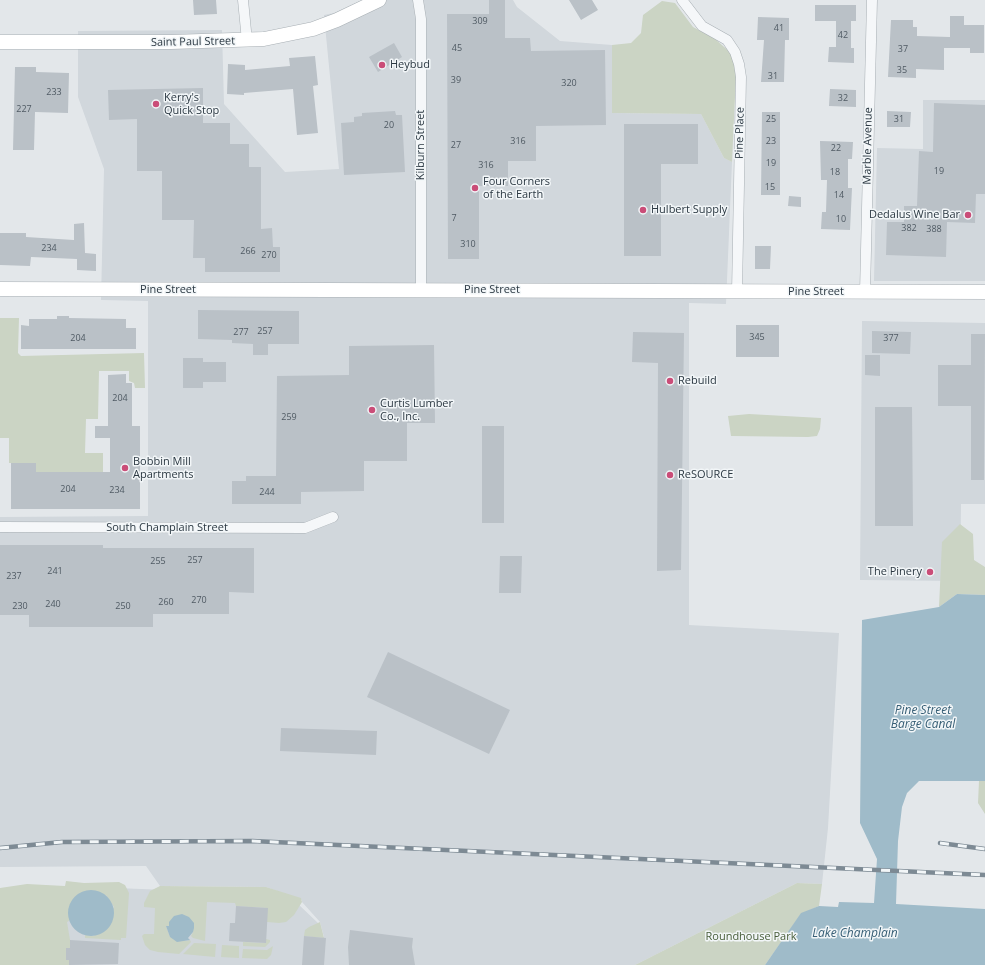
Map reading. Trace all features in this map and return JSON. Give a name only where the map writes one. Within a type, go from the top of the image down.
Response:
[{"type":"main road","name":"Saint Paul Street","points":[[0,42],[246,41],[289,35],[313,28],[337,20],[379,0]]},
{"type":"main road","name":"Pine Street","points":[[0,289],[985,292]]},
{"type":"street","points":[[243,0],[246,41]]},
{"type":"street","name":"Kilburn Street","points":[[418,0],[421,19],[421,290]]},
{"type":"street","name":"Pine Place","points":[[682,0],[702,26],[727,40],[735,52],[739,64],[741,77],[737,292]]},
{"type":"street","name":"Marble Avenue","points":[[865,292],[872,0]]},
{"type":"street","name":"South Champlain Street","points":[[0,527],[305,528],[333,517]]},
{"type":"shaded area","points":[[362,0],[513,0],[517,7],[560,41],[612,45],[612,113],[701,114],[724,158],[732,162],[726,304],[689,303],[689,625],[839,633],[828,828],[822,884],[797,883],[635,965],[62,965],[65,886],[167,890],[297,903],[318,923],[321,937],[324,937],[320,922],[302,902],[302,900],[266,887],[160,886],[146,866],[0,867],[0,517],[148,516],[148,301],[101,300],[104,169],[78,97],[78,31],[222,30],[224,104],[285,172],[339,169],[324,15],[334,13]]},
{"type":"shaded area","points":[[923,100],[985,100],[985,281],[874,281],[877,148],[923,149]]},
{"type":"shaded area","points":[[862,321],[985,323],[985,504],[961,504],[960,581],[860,580]]},
{"type":"green space","points":[[662,1],[675,3],[693,27],[714,38],[732,54],[736,75],[732,162],[724,158],[701,114],[612,113],[612,45],[631,43],[641,33],[643,15]]},
{"type":"green space","points":[[0,318],[19,318],[18,353],[21,356],[144,353],[145,388],[135,388],[134,383],[129,381],[129,371],[99,371],[98,419],[86,419],[85,453],[103,453],[103,473],[36,472],[36,463],[9,463],[9,438],[0,438]]},
{"type":"green space","points":[[749,414],[821,418],[820,429],[817,436],[808,437],[731,436],[728,416]]},
{"type":"green space","points":[[960,524],[973,534],[974,560],[985,567],[985,595],[957,594],[939,607],[942,542]]},
{"type":"green space","points":[[979,781],[985,781],[985,814],[978,803]]},
{"type":"green space","points":[[66,881],[84,883],[119,882],[125,885],[129,893],[126,938],[121,938],[121,940],[85,938],[85,935],[94,936],[114,907],[106,895],[67,922],[70,948],[66,948],[66,959],[69,960],[69,965],[0,965],[0,888],[27,884],[65,886]]},
{"type":"green space","name":"Roundhouse Park","points":[[797,883],[822,884],[819,906],[801,914],[765,965],[635,965]]},
{"type":"green space","points":[[160,886],[266,887],[301,898],[302,902],[294,915],[286,922],[279,923],[267,922],[267,908],[236,906],[235,903],[207,902],[205,941],[193,938],[191,936],[193,932],[166,926],[170,937],[186,941],[190,940],[191,942],[179,954],[158,952],[150,950],[145,945],[142,936],[144,934],[154,934],[155,908],[144,907],[144,903],[150,891]]},
{"type":"green space","points":[[320,922],[324,938],[304,936],[305,930]]},
{"type":"green space","points":[[266,939],[270,940],[270,942],[265,947],[243,946],[243,942],[266,943]]},
{"type":"green space","points":[[194,943],[216,944],[215,957],[183,954]]},
{"type":"green space","points":[[222,945],[239,946],[239,958],[221,957]]},
{"type":"green space","points":[[273,946],[271,955],[267,959],[242,958],[243,949],[267,950]]},
{"type":"water","name":"Pine Street Barge Canal","points":[[957,594],[985,595],[985,781],[919,781],[907,793],[902,807],[898,841],[896,904],[985,909],[985,965],[765,965],[801,913],[819,906],[838,907],[839,902],[874,903],[877,859],[860,823],[862,620],[939,607]]},
{"type":"water","points":[[87,890],[95,890],[104,894],[110,900],[114,913],[110,926],[104,932],[95,936],[87,936],[78,932],[72,926],[68,917],[68,909],[72,900],[78,894]]},
{"type":"water","points":[[182,914],[189,917],[194,923],[194,928],[193,932],[188,938],[190,940],[177,942],[170,937],[166,926],[169,926],[169,922],[174,916]]},
{"type":"building","points":[[193,0],[216,0],[217,14],[194,15]]},
{"type":"building","points":[[489,0],[505,0],[505,38],[530,38],[531,51],[605,50],[606,125],[536,126],[536,161],[508,161],[508,186],[479,186],[479,259],[448,259],[447,14],[489,14]]},
{"type":"building","points":[[569,0],[592,0],[598,10],[581,20]]},
{"type":"building","points":[[815,5],[856,5],[856,21],[851,21],[851,48],[854,48],[854,63],[828,62],[829,47],[836,47],[836,21],[815,21]]},
{"type":"building","points":[[950,16],[964,16],[964,25],[984,25],[984,53],[970,53],[970,48],[944,48],[944,70],[916,69],[916,78],[888,77],[891,20],[913,20],[913,27],[917,27],[917,36],[950,37]]},
{"type":"building","points":[[758,17],[789,18],[789,40],[785,40],[784,82],[761,82],[764,40],[757,40]]},
{"type":"building","name":"Heybud","points":[[394,43],[402,57],[378,72],[369,57]]},
{"type":"building","points":[[315,56],[318,85],[313,86],[318,133],[297,135],[293,89],[244,93],[244,95],[227,94],[228,64],[245,65],[245,70],[290,66],[289,58]]},
{"type":"building","points":[[15,67],[36,67],[36,72],[69,73],[68,113],[35,112],[34,150],[13,150]]},
{"type":"building","points":[[203,88],[203,123],[230,123],[230,144],[249,144],[249,167],[261,167],[261,229],[272,228],[273,247],[280,247],[280,272],[205,272],[205,258],[193,258],[194,220],[162,220],[162,171],[137,171],[137,119],[109,120],[108,90]]},
{"type":"building","points":[[830,89],[856,90],[856,107],[829,106]]},
{"type":"building","points":[[934,103],[985,105],[985,194],[976,194],[975,223],[947,222],[946,257],[886,255],[887,222],[904,222],[904,206],[917,206],[919,151],[933,152]]},
{"type":"building","points":[[395,111],[396,115],[402,115],[405,172],[344,175],[341,123],[354,122],[354,117],[362,116],[362,113]]},
{"type":"building","points":[[887,111],[911,112],[910,127],[887,127]]},
{"type":"building","points":[[762,112],[780,112],[780,195],[761,195]]},
{"type":"building","name":"Hulbert Supply","points":[[624,124],[698,124],[698,164],[661,164],[661,256],[624,256]]},
{"type":"building","points":[[820,141],[853,142],[852,159],[848,159],[848,188],[852,188],[850,230],[821,229],[822,212],[826,212],[827,180],[821,180]]},
{"type":"building","points":[[789,196],[801,197],[801,207],[788,206]]},
{"type":"building","points":[[84,223],[85,253],[96,254],[96,271],[77,270],[77,259],[31,257],[30,266],[0,265],[0,233],[26,233],[26,237],[74,240],[74,224]]},
{"type":"building","points":[[755,246],[771,246],[770,269],[755,269]]},
{"type":"building","points":[[198,310],[299,311],[299,344],[268,344],[268,355],[253,355],[253,344],[232,343],[232,340],[198,339]]},
{"type":"building","points":[[57,316],[69,316],[69,318],[126,319],[126,328],[136,328],[136,349],[21,349],[21,325],[29,326],[29,319],[57,319]]},
{"type":"building","points":[[736,325],[779,325],[779,357],[736,357]]},
{"type":"building","points":[[872,331],[911,332],[910,354],[872,353]]},
{"type":"building","points":[[633,332],[684,333],[681,570],[657,571],[658,363],[632,362]]},
{"type":"building","points":[[971,334],[985,334],[984,480],[971,480],[971,406],[938,406],[938,365],[971,365]]},
{"type":"building","name":"Curtis Lumber Co., Inc.","points":[[434,345],[435,423],[407,423],[407,461],[364,461],[364,491],[301,492],[301,504],[232,504],[232,481],[246,481],[246,476],[276,476],[277,376],[349,375],[349,346]]},
{"type":"building","points":[[865,355],[880,355],[880,376],[865,375]]},
{"type":"building","points":[[183,358],[203,358],[203,362],[226,362],[226,382],[203,382],[203,388],[183,388]]},
{"type":"building","name":"Bobbin Mill Apartments","points":[[126,374],[126,383],[132,383],[132,426],[140,426],[140,509],[11,509],[11,463],[36,463],[36,472],[110,472],[110,438],[95,438],[95,426],[108,426],[108,375]]},
{"type":"building","points":[[875,407],[912,407],[913,526],[875,526]]},
{"type":"building","points":[[482,426],[504,426],[504,523],[482,523]]},
{"type":"building","points":[[0,545],[103,545],[103,548],[254,548],[254,593],[229,592],[229,614],[153,614],[153,627],[29,627],[29,615],[0,615]]},
{"type":"building","points":[[500,556],[522,556],[521,593],[499,593]]},
{"type":"building","points":[[388,652],[510,710],[489,754],[367,697]]},
{"type":"building","points":[[281,728],[377,731],[376,755],[280,751]]},
{"type":"building","points":[[236,906],[268,908],[266,943],[229,941],[230,923],[235,923]]},
{"type":"building","points":[[350,930],[413,938],[412,947],[415,965],[349,965],[348,947]]},
{"type":"building","points":[[304,936],[326,938],[324,965],[302,965]]},
{"type":"building","points":[[70,940],[119,943],[118,964],[69,965],[69,960],[66,960],[66,948],[70,948]]},
{"type":"railway","points":[[0,848],[62,842],[252,841],[985,875]]},
{"type":"railway","points":[[940,843],[985,849]]},
{"type":"place","name":"Heybud","points":[[382,65]]},
{"type":"place","name":"Kerry's Quick Stop","points":[[156,104]]},
{"type":"place","name":"Four Corners of the Earth","points":[[475,188]]},
{"type":"place","name":"Hulbert Supply","points":[[643,210]]},
{"type":"place","name":"Dedalus Wine Bar","points":[[968,215]]},
{"type":"place","name":"Rebuild","points":[[670,381]]},
{"type":"place","name":"Curtis Lumber Co., Inc.","points":[[372,410]]},
{"type":"place","name":"Bobbin Mill Apartments","points":[[125,468]]},
{"type":"place","name":"ReSOURCE","points":[[670,475]]},
{"type":"place","name":"The Pinery","points":[[930,572]]},
{"type":"water label","name":"Lake Champlain","points":[[855,934]]}]
